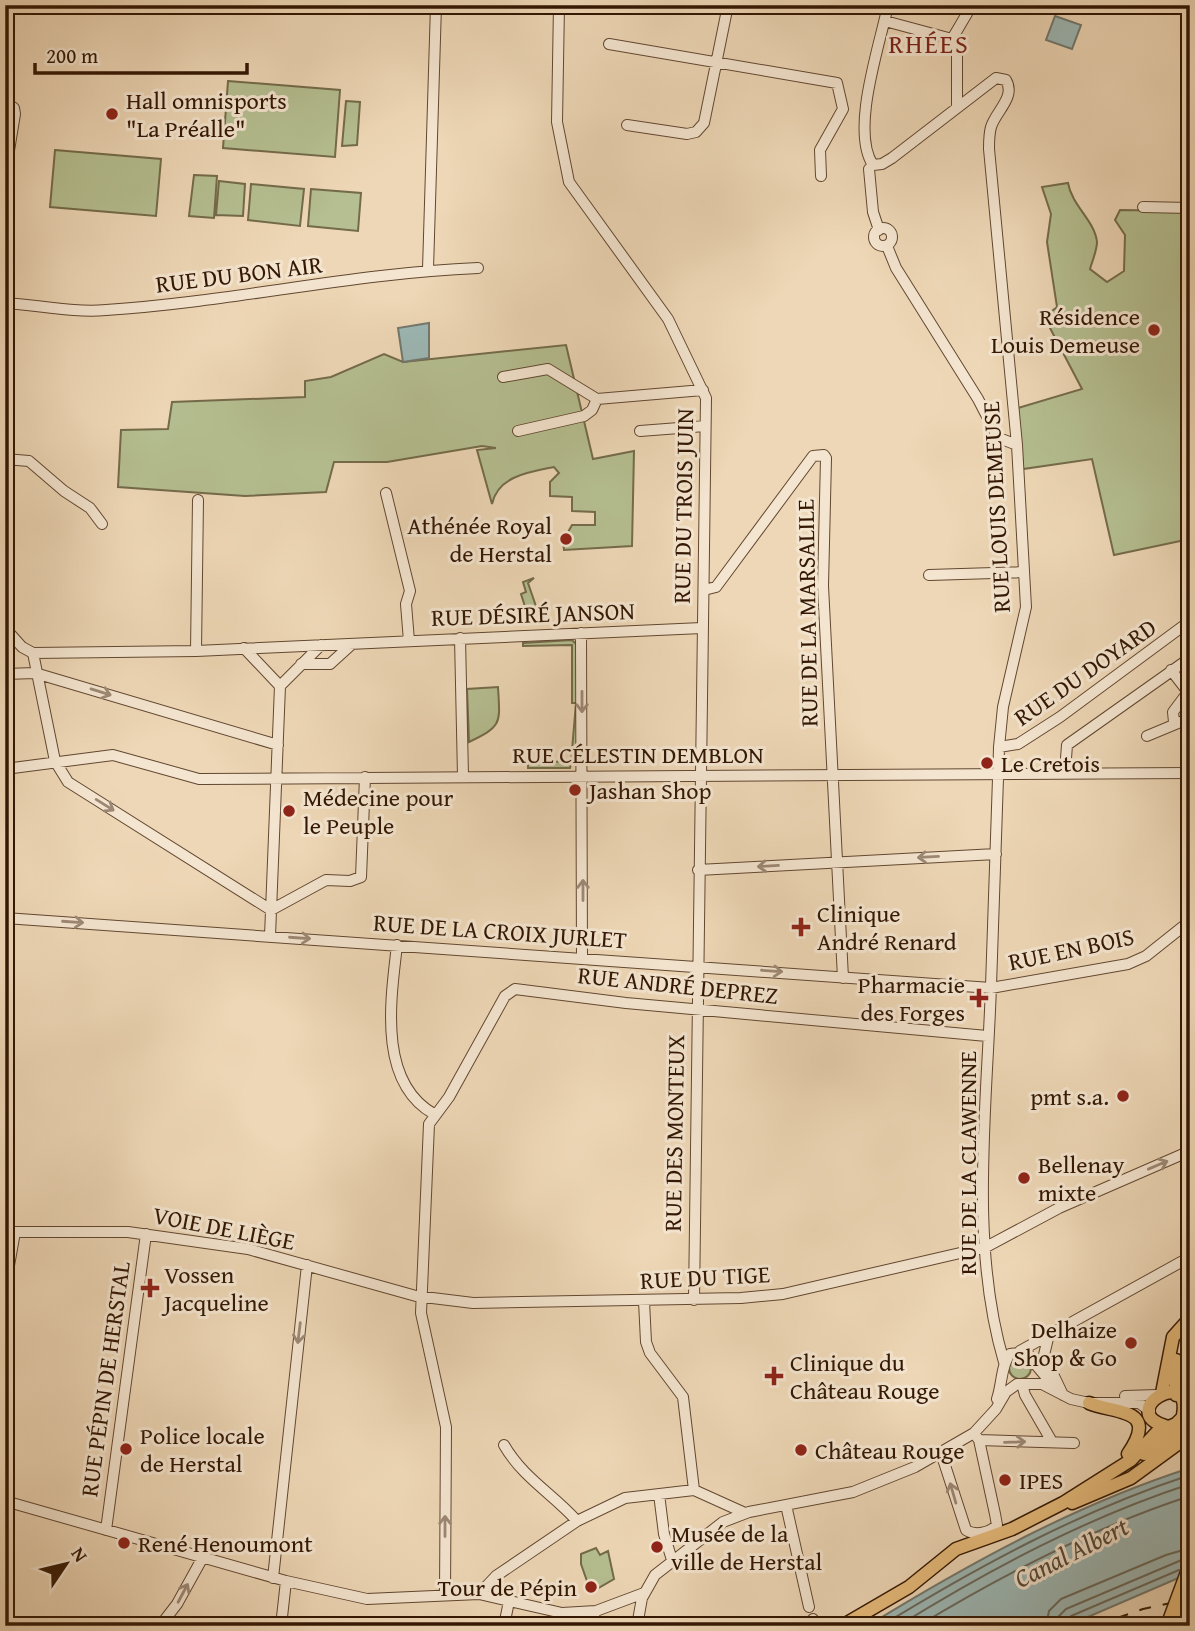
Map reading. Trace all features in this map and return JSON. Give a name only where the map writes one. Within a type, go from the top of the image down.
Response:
[{"type":"main road","points":[[1129,1457],[1156,1419],[1159,1394],[1173,1338],[1187,1321]]},
{"type":"main road","points":[[1156,1419],[1176,1424],[1185,1408],[1176,1347],[1187,1321]]},
{"type":"main road","points":[[1159,1394],[1185,1408]]},
{"type":"main road","points":[[1089,1404],[1124,1410],[1132,1416],[1137,1426],[1137,1438],[1129,1457]]},
{"type":"main road","points":[[1042,1515],[1090,1477],[1129,1457],[1185,1408]]},
{"type":"main road","points":[[842,1626],[855,1622],[918,1581],[956,1549],[1006,1532],[1131,1478],[1190,1435]]},
{"type":"main road","points":[[1167,1626],[1189,1569]]},
{"type":"main road","points":[[1178,1626],[1190,1594]]},
{"type":"street","points":[[428,269],[436,5]]},
{"type":"street","name":"RUE DU TROIS JUIN","points":[[559,5],[557,122],[569,181],[668,319],[704,390],[704,590],[697,966]]},
{"type":"street","points":[[627,125],[687,134],[696,131],[708,115],[729,5]]},
{"type":"street","points":[[952,39],[971,5]]},
{"type":"street","points":[[885,21],[952,39],[957,48],[957,107],[892,158],[882,164],[873,165],[866,152],[866,107],[886,6]]},
{"type":"street","points":[[609,44],[837,83],[843,109],[820,150],[821,176]]},
{"type":"street","name":"RUE LOUIS DEMEUSE","points":[[957,107],[996,78],[1006,80],[1009,93],[992,125],[989,149],[1017,445],[1026,607],[1003,706],[999,747],[991,988]]},
{"type":"street","points":[[5,102],[14,107],[15,114],[5,175]]},
{"type":"street","points":[[869,169],[873,212],[879,230],[875,241],[878,245],[887,246],[896,268],[978,399],[999,438],[1017,445]]},
{"type":"street","points":[[1143,207],[1190,208]]},
{"type":"street","name":"RUE DU BON AIR","points":[[5,303],[103,311],[259,294],[428,269],[478,268]]},
{"type":"street","points":[[503,377],[548,369],[597,399],[704,390]]},
{"type":"street","points":[[518,431],[584,416],[592,410],[597,399]]},
{"type":"street","points":[[640,431],[705,426]]},
{"type":"street","name":"RUE DE LA MARSALILE","points":[[704,590],[716,587],[810,459],[820,454],[826,458],[823,586],[831,774]]},
{"type":"street","points":[[5,459],[29,461],[64,491],[90,508],[102,524]]},
{"type":"street","name":"RUE DÉSIRÉ JANSON","points":[[386,493],[410,591],[406,604],[409,641]]},
{"type":"street","points":[[197,651],[198,500]]},
{"type":"street","points":[[929,575],[1024,572]]},
{"type":"street","name":"RUE DU DOYARD","points":[[999,747],[1018,744],[1060,717],[1190,621]]},
{"type":"street","points":[[5,628],[33,653],[55,761],[68,782],[271,909]]},
{"type":"street","name":"RUE DÉSIRÉ JANSON","points":[[33,653],[197,651],[702,628]]},
{"type":"street","points":[[582,633],[582,958]]},
{"type":"street","points":[[460,638],[463,776]]},
{"type":"street","points":[[301,664],[330,664],[352,644]]},
{"type":"street","points":[[270,936],[281,686],[321,645]]},
{"type":"street","points":[[244,648],[281,686]]},
{"type":"street","points":[[1065,772],[1067,745],[1190,658]]},
{"type":"street","points":[[1147,736],[1179,722],[1173,712],[1189,692],[1171,670]]},
{"type":"street","points":[[5,674],[35,673],[278,745]]},
{"type":"street","name":"RUE CÉLESTIN DEMBLON","points":[[5,769],[113,755],[199,779],[1190,773]]},
{"type":"street","points":[[831,774],[842,978]]},
{"type":"street","points":[[271,909],[326,880],[351,881],[361,877],[365,777]]},
{"type":"street","points":[[698,870],[996,854]]},
{"type":"street","name":"RUE DE LA CROIX JURLET","points":[[5,918],[991,988]]},
{"type":"street","name":"RUE EN BOIS","points":[[991,988],[1128,964],[1146,956],[1190,920]]},
{"type":"street","points":[[397,945],[390,1021],[394,1050],[409,1093],[419,1106],[434,1114],[429,1124],[422,1297],[423,1327],[446,1427],[445,1594]]},
{"type":"street","name":"RUE DES MONTEUX","points":[[694,1300],[697,966]]},
{"type":"street","name":"RUE DE LA CLAWENNE","points":[[991,988],[986,1247],[997,1338],[1004,1367]]},
{"type":"street","name":"RUE ANDRÉ DEPREZ","points":[[434,1114],[449,1097],[505,996],[515,989],[988,1036]]},
{"type":"street","name":"RUE DU TIGE","points":[[422,1297],[472,1303],[694,1300],[783,1294],[986,1247],[1059,1208],[1190,1152]]},
{"type":"street","name":"VOIE DE LIÈGE","points":[[5,1288],[15,1232],[112,1231],[248,1249],[422,1297]]},
{"type":"street","name":"RUE PÉPIN DE HERSTAL","points":[[106,1530],[146,1234]]},
{"type":"street","points":[[990,1415],[1004,1367],[1019,1351],[1190,1257]]},
{"type":"street","points":[[273,1578],[307,1265]]},
{"type":"street","points":[[644,1301],[650,1353],[683,1397],[694,1490]]},
{"type":"street","points":[[941,1453],[962,1523],[968,1532],[985,1532],[997,1525],[977,1436],[1006,1392],[1035,1374],[1038,1347],[1049,1334]]},
{"type":"street","points":[[1049,1334],[1044,1355],[1064,1395]]},
{"type":"street","points":[[997,1338],[1030,1354],[1064,1395]]},
{"type":"street","points":[[1004,1367],[1022,1384],[1051,1440]]},
{"type":"street","points":[[1022,1384],[1042,1384],[1089,1404],[1139,1403],[1156,1419]]},
{"type":"street","points":[[1112,1402],[1129,1395],[1159,1394]]},
{"type":"street","points":[[637,1626],[644,1593],[654,1575],[719,1525],[745,1513],[869,1487],[977,1436],[1074,1443]]},
{"type":"street","points":[[504,1445],[530,1480],[577,1521]]},
{"type":"street","points":[[479,1594],[496,1576],[577,1521],[625,1498],[694,1490],[745,1513]]},
{"type":"street","points":[[659,1494],[664,1534],[672,1560]]},
{"type":"street","points":[[5,1501],[273,1578],[368,1599],[479,1594],[562,1613],[596,1611],[644,1593]]},
{"type":"street","points":[[786,1505],[809,1607]]},
{"type":"street","points":[[160,1626],[177,1604],[203,1557]]},
{"type":"street","points":[[281,1626],[286,1581]]},
{"type":"street","points":[[504,1626],[509,1601]]},
{"type":"street","points":[[589,1626],[596,1611]]},
{"type":"street","points":[[562,1613],[576,1626]]},
{"type":"green space","points":[[228,81],[340,90],[335,157],[223,148]]},
{"type":"green space","points":[[346,101],[360,102],[357,145],[342,146]]},
{"type":"green space","points":[[55,150],[161,159],[156,216],[50,207]]},
{"type":"green space","points":[[194,175],[217,176],[214,218],[189,216]]},
{"type":"green space","points":[[219,181],[245,184],[243,216],[216,215]]},
{"type":"green space","points":[[1068,183],[1074,199],[1095,234],[1097,245],[1090,269],[1107,282],[1124,271],[1125,235],[1115,220],[1120,210],[1190,211],[1190,539],[1114,555],[1092,459],[1023,469],[1018,408],[1082,389],[1050,328],[1052,311],[1057,307],[1047,242],[1051,214],[1042,187]]},
{"type":"green space","points":[[251,184],[304,189],[300,226],[248,220]]},
{"type":"green space","points":[[311,189],[361,193],[358,231],[308,226]]},
{"type":"green space","points":[[566,345],[593,459],[634,451],[632,546],[564,550],[563,541],[572,525],[595,525],[595,512],[572,511],[572,497],[550,496],[550,482],[559,473],[554,467],[508,481],[495,495],[492,504],[477,450],[496,448],[482,446],[387,462],[334,462],[326,492],[245,496],[118,487],[121,430],[168,429],[172,402],[305,397],[305,381],[331,377],[384,354],[403,362]]},
{"type":"green space","points":[[534,578],[528,583],[538,612],[530,614],[530,622],[521,594],[526,592],[523,582]]},
{"type":"green space","points":[[572,640],[577,645],[577,760],[572,760],[570,768],[528,768],[528,761],[571,762],[576,703],[572,703],[572,645],[523,646],[523,643]]},
{"type":"green space","points":[[498,687],[497,722],[488,732],[469,742],[467,689]]},
{"type":"green space","points":[[1016,1357],[1024,1357],[1031,1364],[1031,1372],[1024,1379],[1016,1379],[1009,1372],[1009,1364]]},
{"type":"green space","points":[[596,1548],[600,1555],[608,1551],[614,1579],[595,1590],[593,1585],[588,1584],[581,1564],[581,1554]]},
{"type":"water","points":[[1055,16],[1081,25],[1072,49],[1046,40]]},
{"type":"water","points":[[429,323],[429,358],[403,362],[398,328]]},
{"type":"water","name":"Canal Albert","points":[[1190,1468],[1190,1573],[1067,1626],[867,1626],[1024,1537],[1106,1499]]},
{"type":"railway","points":[[1094,1626],[1143,1609],[1190,1599]]},
{"type":"place","name":"Hall omnisports \"La Préalle\"","points":[[112,114]]},
{"type":"place","name":"Résidence Louis Demeuse","points":[[1154,330]]},
{"type":"place","name":"Athénée Royal de Herstal","points":[[566,539]]},
{"type":"place","name":"Le Cretois","points":[[987,763]]},
{"type":"place","name":"Jashan Shop","points":[[575,790]]},
{"type":"place","name":"Médecine pour le Peuple","points":[[289,811]]},
{"type":"place","name":"Clinique André Renard","points":[[801,927]]},
{"type":"place","name":"Pharmacie des Forges","points":[[979,998]]},
{"type":"place","name":"pmt s.a.","points":[[1123,1096]]},
{"type":"place","name":"Bellenay mixte","points":[[1024,1178]]},
{"type":"place","name":"Vossen Jacqueline","points":[[150,1288]]},
{"type":"place","name":"Delhaize Shop & Go","points":[[1131,1343]]},
{"type":"place","name":"Clinique du Château Rouge","points":[[774,1376]]},
{"type":"place","name":"Police locale de Herstal","points":[[126,1449]]},
{"type":"place","name":"Château Rouge","points":[[801,1450]]},
{"type":"place","name":"IPES","points":[[1005,1480]]},
{"type":"place","name":"René Henoumont","points":[[124,1543]]},
{"type":"place","name":"Musée de la ville de Herstal","points":[[657,1547]]},
{"type":"place","name":"Tour de Pépin","points":[[591,1587]]},
{"type":"district","name":"RHÉES","points":[[929,43]]}]
